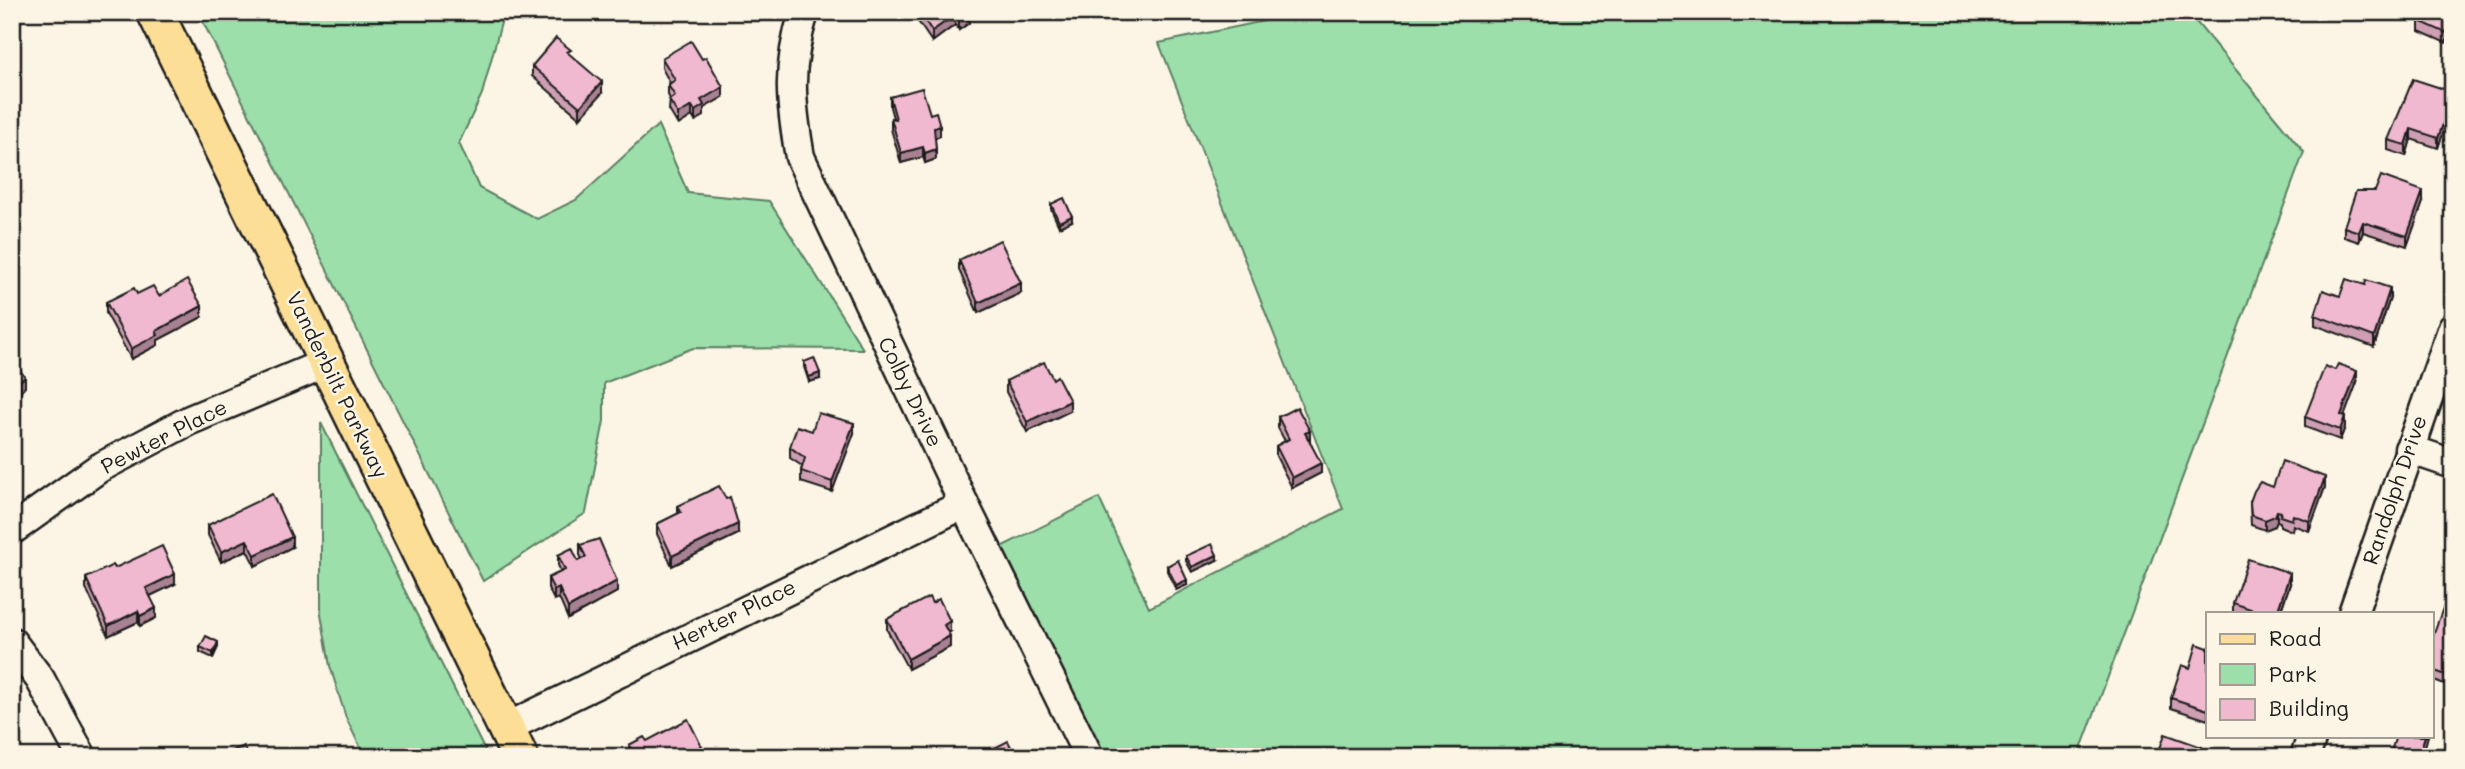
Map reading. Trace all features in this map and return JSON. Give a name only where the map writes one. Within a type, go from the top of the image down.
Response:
[{"type":"main road","name":"Vanderbilt Parkway","points":[[155,12],[513,742]]},
{"type":"street","name":"Colby Drive","points":[[804,12],[793,49],[790,100],[800,157],[964,504],[1089,757]]},
{"type":"street","name":"Randolph Drive","points":[[2353,612],[2453,327]]},
{"type":"street","name":"Pewter Place","points":[[12,530],[99,468],[190,420],[326,363]]},
{"type":"street","points":[[2409,449],[2453,464]]},
{"type":"street","name":"Herter Place","points":[[513,742],[964,504]]},
{"type":"street","points":[[12,642],[40,679],[82,757]]},
{"type":"street","points":[[2305,757],[2311,738]]},
{"type":"green space","points":[[198,12],[493,12],[501,23],[482,94],[459,143],[479,188],[537,219],[576,200],[658,125],[688,193],[769,201],[863,349],[693,348],[604,383],[604,421],[586,513],[483,581]]},
{"type":"green space","points":[[1308,12],[2188,12],[2304,152],[2078,757],[1103,757],[1001,547],[1099,498],[1149,608],[1343,509],[1159,43]]},
{"type":"green space","points":[[321,423],[488,757],[365,757],[346,718],[330,666],[321,614]]},
{"type":"building","points":[[919,12],[969,12],[959,20],[955,15],[932,31]]},
{"type":"building","points":[[2421,12],[2453,12],[2453,32],[2447,30],[2446,33],[2419,21]]},
{"type":"building","points":[[556,38],[571,50],[567,52],[602,82],[580,107],[532,66]]},
{"type":"building","points":[[691,41],[702,59],[706,57],[723,87],[701,100],[704,105],[695,111],[692,106],[678,114],[669,100],[675,96],[668,85],[675,80],[662,58]]},
{"type":"building","points":[[2413,79],[2453,92],[2453,96],[2438,138],[2411,129],[2406,145],[2388,140]]},
{"type":"building","points":[[922,88],[930,114],[936,112],[940,126],[934,128],[936,149],[925,153],[923,147],[901,153],[891,118],[896,119],[890,97]]},
{"type":"building","points":[[2381,176],[2423,191],[2407,236],[2363,222],[2359,232],[2344,227],[2356,191],[2375,191]]},
{"type":"building","points":[[1064,198],[1072,216],[1059,222],[1051,204]]},
{"type":"building","points":[[1000,240],[1021,283],[978,303],[959,260]]},
{"type":"building","points":[[2346,279],[2365,285],[2366,280],[2390,288],[2374,337],[2315,315],[2323,290],[2340,296]]},
{"type":"building","points":[[187,280],[202,306],[156,331],[158,335],[131,349],[106,302],[134,288],[137,294],[153,286],[159,296]]},
{"type":"building","points":[[814,358],[820,373],[809,377],[804,362]]},
{"type":"building","points":[[12,359],[25,377],[17,383],[20,387],[12,393]]},
{"type":"building","points":[[1044,362],[1053,379],[1057,376],[1070,401],[1027,422],[1006,381]]},
{"type":"building","points":[[2338,364],[2357,371],[2341,415],[2345,416],[2340,430],[2305,417],[2325,366],[2335,370]]},
{"type":"building","points":[[1297,407],[1310,431],[1305,433],[1321,463],[1292,478],[1276,446],[1289,439],[1278,417]]},
{"type":"building","points":[[818,413],[854,423],[832,482],[801,471],[805,458],[790,447],[797,426],[812,431]]},
{"type":"building","points":[[2282,461],[2325,477],[2309,521],[2293,515],[2292,520],[2280,516],[2281,512],[2277,511],[2275,516],[2265,520],[2251,515],[2250,502],[2254,491],[2260,482],[2273,487]]},
{"type":"building","points":[[719,486],[726,499],[730,497],[738,524],[672,556],[657,524],[681,512],[678,506]]},
{"type":"building","points":[[272,494],[292,537],[255,555],[247,540],[221,552],[208,525]]},
{"type":"building","points":[[599,539],[617,581],[568,608],[559,588],[554,590],[548,578],[565,570],[558,555],[572,548],[578,561],[586,557],[580,545]]},
{"type":"building","points":[[1212,544],[1217,555],[1192,567],[1186,556]]},
{"type":"building","points":[[162,546],[175,574],[146,588],[156,608],[140,616],[138,611],[108,626],[86,578]]},
{"type":"building","points":[[2248,559],[2290,573],[2277,612],[2259,612],[2233,603]]},
{"type":"building","points":[[1178,560],[1187,580],[1176,585],[1167,566]]},
{"type":"building","points":[[929,597],[932,603],[939,599],[950,621],[944,625],[950,636],[908,659],[887,619]]},
{"type":"building","points":[[2443,608],[2453,612],[2453,666],[2449,676],[2434,671],[2434,633]]},
{"type":"building","points":[[206,636],[218,642],[213,653],[200,647]]},
{"type":"building","points":[[2197,644],[2206,647],[2206,709],[2171,698],[2182,665],[2190,668]]},
{"type":"building","points":[[688,719],[702,747],[684,757],[635,757],[629,745],[644,737],[647,741]]},
{"type":"building","points":[[2165,734],[2202,747],[2198,757],[2157,757]]},
{"type":"building","points":[[2395,738],[2424,738],[2418,757],[2389,757]]},
{"type":"building","points":[[1008,741],[1016,757],[977,757]]},
{"type":"building","points":[[244,746],[248,757],[222,755]]}]
